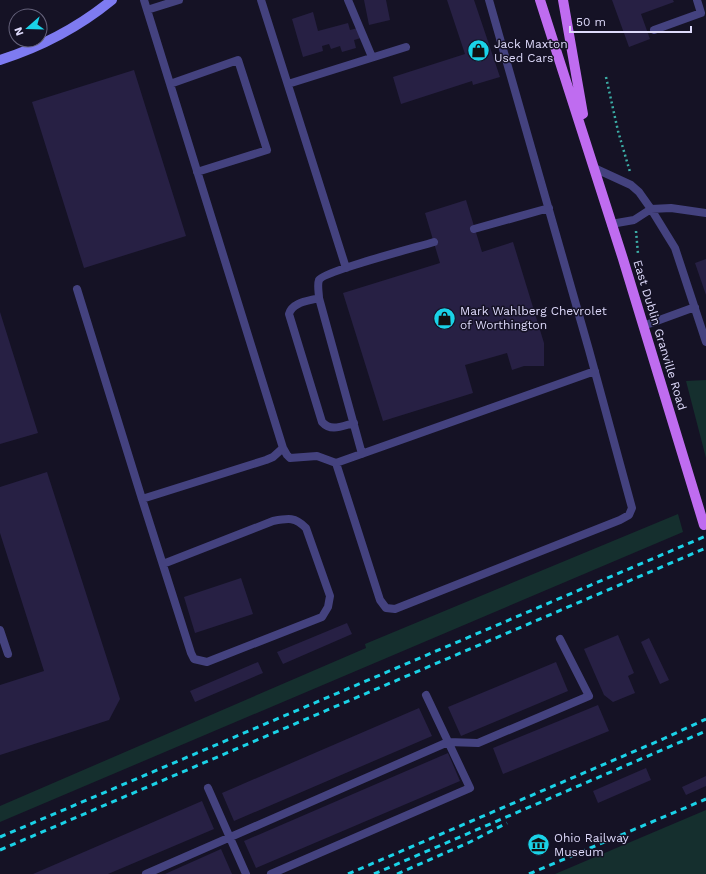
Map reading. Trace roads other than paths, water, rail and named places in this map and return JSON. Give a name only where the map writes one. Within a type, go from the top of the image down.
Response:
[{"type":"main road","points":[[0,60],[53,39],[76,26],[112,0]]},
{"type":"main road","name":"East Dublin Granville Road","points":[[540,0],[590,153],[704,525]]},
{"type":"main road","name":"East Dublin Granville Road","points":[[565,1],[590,153]]},
{"type":"lane","points":[[144,0],[283,448],[290,458],[317,456],[324,457],[336,463],[380,600],[386,608],[396,609],[620,520],[630,514],[632,508],[595,371],[489,0]]},
{"type":"lane","points":[[147,10],[179,0]]},
{"type":"lane","points":[[260,0],[346,268]]},
{"type":"lane","points":[[348,0],[372,57]]},
{"type":"lane","points":[[654,30],[701,13],[697,0]]},
{"type":"lane","points":[[288,84],[406,47]]},
{"type":"lane","points":[[170,84],[238,60],[267,150],[197,172]]},
{"type":"lane","points":[[594,168],[631,184],[639,192],[651,209],[675,248],[694,307],[704,332],[706,342]]},
{"type":"lane","points":[[474,229],[549,208]]},
{"type":"lane","points":[[612,224],[634,220],[651,209],[671,208],[706,213]]},
{"type":"lane","points":[[362,454],[319,298],[318,284],[323,276],[434,242]]},
{"type":"lane","points":[[77,289],[142,499],[191,653],[194,659],[207,662],[322,617],[328,607],[330,596],[306,528],[299,522],[287,518],[273,520],[163,564]]},
{"type":"lane","points":[[319,298],[294,305],[288,314],[322,422],[326,426],[332,428],[354,423]]},
{"type":"lane","points":[[643,326],[694,307]]},
{"type":"lane","points":[[336,463],[595,371]]},
{"type":"lane","points":[[142,499],[266,460],[273,457],[283,448]]},
{"type":"lane","points":[[0,630],[8,654]]},
{"type":"lane","points":[[146,874],[448,742],[478,744],[589,696],[560,639]]},
{"type":"lane","points":[[271,874],[470,788],[426,695]]},
{"type":"lane","points":[[208,788],[246,874]]},
{"type":"railway","points":[[0,837],[706,536]]},
{"type":"railway","points":[[0,850],[706,548]]},
{"type":"railway","points":[[348,874],[663,739],[706,719]]},
{"type":"railway","points":[[374,874],[706,731]]},
{"type":"railway","points":[[529,874],[706,799]]},
{"type":"railway","points":[[397,874],[470,842],[507,823]]},
{"type":"place","name":"Jack Maxton Used Cars","points":[[478,51]]},
{"type":"place","name":"Mark Wahlberg Chevrolet of Worthington","points":[[444,318]]},
{"type":"place","name":"Ohio Railway Museum","points":[[538,845]]}]
